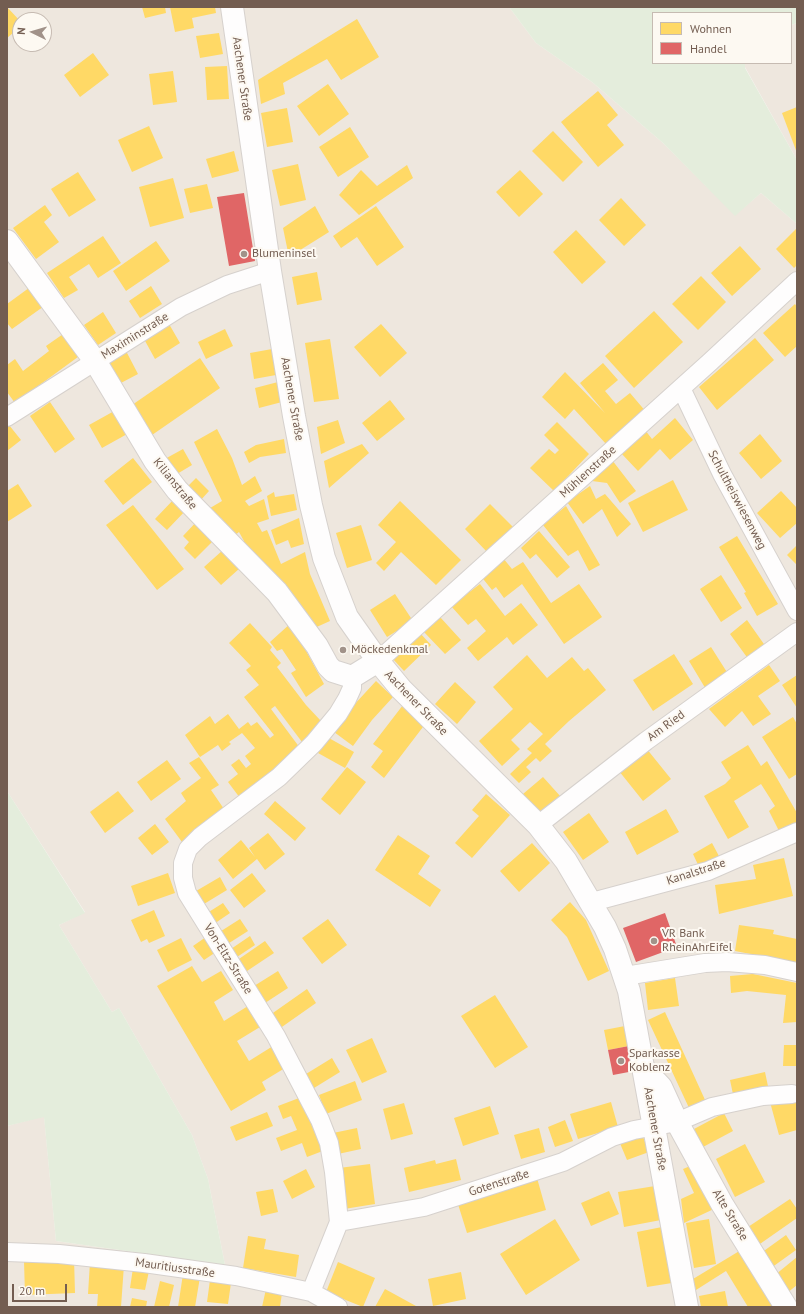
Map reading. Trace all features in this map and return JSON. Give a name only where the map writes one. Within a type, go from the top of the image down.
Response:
[{"type":"main road","name":"Aachener Straße","points":[[232,7],[270,271],[294,416],[316,532],[324,558],[347,617],[378,662],[401,689],[538,825],[566,861],[592,902],[616,949],[625,976],[644,1069],[687,1307]]},
{"type":"main road","name":"Kilianstraße","points":[[7,241],[95,361],[155,461],[177,490],[277,592],[297,618],[328,666],[334,671],[352,677]]},
{"type":"main road","points":[[352,677],[378,662]]},
{"type":"main road","name":"Alte Straße","points":[[644,1069],[661,1087],[677,1122],[722,1204],[786,1307]]},
{"type":"street","name":"Maximinstraße","points":[[7,417],[181,307],[205,294],[270,271]]},
{"type":"street","name":"Mühlenstraße","points":[[378,662],[797,281]]},
{"type":"street","name":"Schultheiswiesenweg","points":[[681,388],[722,474],[797,611]]},
{"type":"street","name":"Am Ried","points":[[538,825],[646,741],[797,632]]},
{"type":"street","name":"Von-Eltz-Straße","points":[[311,1292],[339,1222],[330,1150],[320,1120],[276,1036],[187,893],[183,878],[183,863],[188,849],[200,837],[279,777],[314,743],[338,714],[347,699],[352,688],[352,677]]},
{"type":"street","name":"Kanalstraße","points":[[592,902],[708,871],[797,832]]},
{"type":"street","points":[[625,976],[705,963],[727,962],[752,963],[797,972]]},
{"type":"street","points":[[654,1127],[677,1122],[712,1107],[763,1096],[792,1094]]},
{"type":"street","name":"Gotenstraße","points":[[339,1222],[424,1207],[563,1162],[612,1137],[634,1130],[654,1127]]},
{"type":"street","name":"Mauritiusstraße","points":[[7,1252],[59,1254],[178,1267],[236,1276],[311,1292],[338,1307]]},
{"type":"shaded area","points":[[7,7],[509,7],[536,43],[592,82],[663,143],[735,215],[761,193],[797,224],[797,1307],[7,1307],[7,1126],[44,1116],[56,1241],[225,1265],[208,1179],[192,1135],[119,1008],[112,1012],[59,925],[85,912],[7,791]]},
{"type":"shaded area","points":[[797,23],[797,160],[745,67],[745,64],[792,64],[792,25]]},
{"type":"green space","points":[[509,7],[797,7],[797,23],[792,25],[792,12],[652,12],[652,64],[745,64],[745,68],[797,160],[797,224],[761,193],[735,216],[663,143],[592,82],[536,43]]},
{"type":"green space","points":[[7,791],[85,913],[59,925],[112,1012],[119,1008],[192,1135],[208,1179],[225,1265],[56,1241],[44,1117],[7,1126]]},
{"type":"building: Wohnen","points":[[7,7],[12,12],[12,34],[7,38]]},
{"type":"building: Wohnen","points":[[142,7],[165,7],[166,13],[145,18]]},
{"type":"building: Wohnen","points":[[170,7],[215,7],[216,13],[192,18],[194,28],[175,32]]},
{"type":"building: Wohnen","points":[[357,19],[379,57],[341,80],[327,59],[283,83],[285,94],[261,104],[258,80]]},
{"type":"building: Wohnen","points":[[219,33],[223,54],[200,58],[196,36]]},
{"type":"building: Wohnen","points":[[93,53],[109,75],[80,97],[64,75]]},
{"type":"building: Wohnen","points":[[227,66],[229,99],[207,100],[205,67]]},
{"type":"building: Wohnen","points":[[173,71],[177,102],[153,105],[149,74]]},
{"type":"building: Wohnen","points":[[328,84],[349,114],[319,136],[297,106]]},
{"type":"building: Wohnen","points":[[598,91],[618,115],[607,125],[624,145],[598,167],[561,122]]},
{"type":"building: Wohnen","points":[[797,107],[797,153],[782,113]]},
{"type":"building: Wohnen","points":[[287,108],[293,142],[267,147],[261,113]]},
{"type":"building: Wohnen","points":[[149,126],[163,158],[132,172],[118,140]]},
{"type":"building: Wohnen","points":[[350,127],[369,157],[338,177],[319,147]]},
{"type":"building: Wohnen","points":[[553,131],[583,162],[563,182],[532,151]]},
{"type":"building: Wohnen","points":[[234,151],[239,171],[212,178],[206,159]]},
{"type":"building: Wohnen","points":[[298,164],[306,200],[280,206],[272,170]]},
{"type":"building: Wohnen","points":[[407,165],[413,178],[359,215],[339,195],[361,170],[377,186]]},
{"type":"building: Wohnen","points":[[520,170],[543,194],[519,217],[496,192]]},
{"type":"building: Wohnen","points":[[78,172],[96,200],[69,217],[51,189]]},
{"type":"building: Wohnen","points":[[173,178],[184,218],[150,227],[139,187]]},
{"type":"building: Wohnen","points":[[207,184],[213,208],[190,213],[184,189]]},
{"type":"building: Wohnen","points":[[621,198],[646,225],[624,246],[599,220]]},
{"type":"building: Wohnen","points":[[45,205],[52,215],[44,222],[59,242],[36,259],[13,228]]},
{"type":"building: Wohnen","points":[[315,206],[329,232],[289,257],[283,228]]},
{"type":"building: Wohnen","points":[[376,206],[404,247],[377,266],[357,237],[341,248],[333,236]]},
{"type":"building: Wohnen","points":[[796,229],[797,265],[794,268],[776,249]]},
{"type":"building: Wohnen","points":[[576,230],[606,262],[582,284],[553,252]]},
{"type":"building: Wohnen","points":[[103,236],[121,263],[98,278],[89,264],[69,277],[78,290],[64,298],[47,273]]},
{"type":"building: Wohnen","points":[[156,241],[170,261],[126,291],[113,271]]},
{"type":"building: Wohnen","points":[[740,246],[761,269],[732,296],[711,273]]},
{"type":"building: Wohnen","points":[[317,272],[322,300],[297,305],[292,277]]},
{"type":"building: Wohnen","points":[[701,276],[726,302],[698,330],[672,304]]},
{"type":"building: Wohnen","points":[[33,285],[47,304],[12,329],[7,323],[7,304]]},
{"type":"building: Wohnen","points":[[151,286],[162,304],[140,318],[129,301]]},
{"type":"building: Wohnen","points":[[795,304],[797,307],[797,346],[785,357],[763,333]]},
{"type":"building: Wohnen","points":[[654,311],[683,342],[634,388],[605,356]]},
{"type":"building: Wohnen","points":[[103,312],[116,333],[98,345],[84,325]]},
{"type":"building: Wohnen","points":[[169,324],[180,343],[155,359],[144,339]]},
{"type":"building: Wohnen","points":[[381,324],[407,353],[380,377],[354,347]]},
{"type":"building: Wohnen","points":[[225,329],[233,346],[206,359],[198,342]]},
{"type":"building: Wohnen","points":[[66,332],[82,354],[15,403],[7,392],[7,365],[15,359],[23,371],[49,351],[46,346]]},
{"type":"building: Wohnen","points":[[755,338],[774,360],[717,410],[699,387]]},
{"type":"building: Wohnen","points":[[330,339],[339,399],[314,402],[305,343]]},
{"type":"building: Wohnen","points":[[272,349],[276,375],[254,379],[250,353]]},
{"type":"building: Wohnen","points":[[126,351],[138,374],[119,384],[107,361]]},
{"type":"building: Wohnen","points":[[200,358],[220,388],[152,435],[132,405]]},
{"type":"building: Wohnen","points":[[603,363],[618,380],[605,391],[616,404],[630,393],[647,413],[607,445],[574,409],[565,419],[542,397],[565,372],[605,413],[580,383]]},
{"type":"building: Wohnen","points":[[278,382],[282,402],[259,408],[255,388]]},
{"type":"building: Wohnen","points":[[390,400],[405,419],[377,441],[362,423]]},
{"type":"building: Wohnen","points":[[50,402],[75,439],[55,453],[30,416]]},
{"type":"building: Wohnen","points":[[116,410],[129,433],[102,448],[89,425]]},
{"type":"building: Wohnen","points":[[675,418],[693,440],[670,460],[660,449],[638,471],[621,453],[645,430],[652,439]]},
{"type":"building: Wohnen","points":[[338,420],[345,443],[321,454],[317,427]]},
{"type":"building: Wohnen","points":[[557,422],[589,454],[554,491],[530,468],[549,449],[555,454],[559,450],[544,435]]},
{"type":"building: Wohnen","points":[[9,425],[21,440],[7,451],[7,426]]},
{"type":"building: Wohnen","points":[[217,429],[232,458],[242,485],[255,476],[262,491],[245,501],[249,506],[264,499],[269,519],[257,523],[262,532],[267,530],[281,564],[305,552],[310,574],[330,621],[310,630],[236,546],[244,541],[239,532],[230,539],[226,524],[221,518],[215,522],[205,511],[222,501],[194,442]]},
{"type":"building: Wohnen","points":[[760,434],[782,461],[761,479],[739,453]]},
{"type":"building: Wohnen","points":[[284,439],[286,453],[260,457],[249,463],[244,452],[256,445]]},
{"type":"building: Wohnen","points":[[362,444],[369,453],[329,488],[324,461]]},
{"type":"building: Wohnen","points":[[183,449],[192,465],[172,477],[163,460]]},
{"type":"building: Wohnen","points":[[133,458],[152,482],[123,505],[104,481]]},
{"type":"building: Wohnen","points":[[612,460],[636,491],[620,503],[607,483],[592,481]]},
{"type":"building: Wohnen","points":[[196,478],[209,491],[199,502],[185,489]]},
{"type":"building: Wohnen","points":[[673,480],[688,510],[643,532],[628,503]]},
{"type":"building: Wohnen","points":[[18,484],[32,506],[7,522],[7,491]]},
{"type":"building: Wohnen","points":[[590,486],[596,499],[605,494],[631,524],[617,537],[602,509],[583,524],[567,502]]},
{"type":"building: Wohnen","points":[[781,491],[797,508],[797,523],[780,538],[757,513]]},
{"type":"building: Wohnen","points":[[274,492],[275,497],[294,494],[297,510],[271,516],[267,496]]},
{"type":"building: Wohnen","points":[[175,498],[187,509],[167,530],[155,519]]},
{"type":"building: Wohnen","points":[[400,501],[461,560],[436,585],[401,552],[384,571],[376,563],[396,542],[378,525]]},
{"type":"building: Wohnen","points":[[490,504],[513,527],[488,553],[465,529]]},
{"type":"building: Wohnen","points":[[133,505],[184,569],[157,590],[106,525]]},
{"type":"building: Wohnen","points":[[566,506],[600,565],[589,571],[578,550],[568,556],[543,525]]},
{"type":"building: Wohnen","points":[[299,518],[304,544],[291,548],[288,540],[276,545],[271,530]]},
{"type":"building: Wohnen","points":[[199,519],[217,537],[195,559],[184,548],[189,542],[183,536]]},
{"type":"building: Wohnen","points":[[361,525],[372,560],[347,568],[336,533]]},
{"type":"building: Wohnen","points":[[539,531],[570,567],[557,578],[536,554],[530,559],[521,548]]},
{"type":"building: Wohnen","points":[[737,536],[778,604],[757,616],[744,593],[746,592],[719,547]]},
{"type":"building: Wohnen","points":[[797,545],[797,565],[787,555]]},
{"type":"building: Wohnen","points":[[223,550],[240,568],[221,585],[204,567]]},
{"type":"building: Wohnen","points":[[503,558],[512,569],[523,562],[551,603],[579,584],[602,617],[564,644],[522,584],[504,598],[496,587],[492,590],[480,575]]},
{"type":"building: Wohnen","points":[[721,575],[742,608],[721,622],[700,589]]},
{"type":"building: Wohnen","points":[[480,584],[505,616],[521,603],[538,625],[513,645],[507,637],[478,661],[467,648],[486,631],[476,619],[468,625],[451,606]]},
{"type":"building: Wohnen","points":[[395,594],[413,621],[387,637],[370,610]]},
{"type":"building: Wohnen","points":[[440,617],[461,640],[445,654],[424,632]]},
{"type":"building: Wohnen","points":[[747,620],[766,647],[749,660],[730,634]]},
{"type":"building: Wohnen","points":[[250,623],[272,647],[270,650],[281,663],[277,667],[306,705],[321,721],[302,742],[275,706],[271,709],[300,748],[240,798],[228,782],[238,774],[231,765],[239,759],[246,768],[251,764],[245,756],[255,748],[242,733],[229,742],[231,744],[222,751],[218,745],[200,757],[185,735],[210,716],[215,724],[228,714],[239,729],[248,722],[251,726],[257,722],[270,738],[274,735],[244,697],[259,685],[246,670],[251,666],[229,643]]},
{"type":"building: Wohnen","points":[[291,623],[324,684],[306,697],[291,673],[296,670],[282,649],[277,651],[270,642]]},
{"type":"building: Wohnen","points":[[420,633],[431,645],[404,671],[393,659]]},
{"type":"building: Wohnen","points":[[711,647],[730,677],[707,691],[689,661]]},
{"type":"building: Wohnen","points":[[674,654],[693,684],[653,711],[633,680]]},
{"type":"building: Wohnen","points":[[527,655],[547,678],[572,657],[584,671],[588,668],[606,690],[569,721],[545,744],[552,751],[540,762],[536,758],[526,767],[531,772],[519,783],[510,774],[532,753],[527,749],[543,734],[530,722],[511,740],[520,749],[502,766],[479,741],[513,709],[493,687]]},
{"type":"building: Wohnen","points":[[769,665],[780,681],[758,696],[771,714],[753,726],[742,711],[725,727],[709,709]]},
{"type":"building: Wohnen","points":[[797,675],[797,708],[782,685]]},
{"type":"building: Wohnen","points":[[376,681],[393,697],[372,720],[353,746],[334,732],[353,706]]},
{"type":"building: Wohnen","points":[[455,682],[476,702],[457,724],[435,704]]},
{"type":"building: Wohnen","points":[[403,705],[426,723],[384,778],[371,767],[383,751],[373,744]]},
{"type":"building: Wohnen","points":[[793,717],[797,724],[797,774],[789,779],[762,737]]},
{"type":"building: Wohnen","points":[[327,737],[354,752],[345,768],[318,753]]},
{"type":"building: Wohnen","points":[[748,745],[761,766],[767,761],[797,813],[797,824],[780,833],[769,811],[775,806],[761,784],[734,801],[749,827],[728,839],[704,796],[725,784],[731,778],[721,762]]},
{"type":"building: Wohnen","points":[[646,748],[671,779],[643,801],[619,771]]},
{"type":"building: Wohnen","points":[[199,757],[219,785],[211,790],[224,809],[182,842],[165,819],[186,801],[181,793],[201,778],[189,763]]},
{"type":"building: Wohnen","points":[[167,760],[181,779],[151,801],[137,782]]},
{"type":"building: Wohnen","points":[[347,767],[366,782],[340,815],[321,799]]},
{"type":"building: Wohnen","points":[[543,777],[561,797],[541,815],[523,794]]},
{"type":"building: Wohnen","points":[[118,791],[134,811],[105,833],[90,812]]},
{"type":"building: Wohnen","points":[[486,794],[510,815],[472,858],[455,843],[479,816],[472,810]]},
{"type":"building: Wohnen","points":[[275,801],[306,828],[295,841],[264,814]]},
{"type":"building: Wohnen","points":[[666,809],[679,832],[637,855],[625,832]]},
{"type":"building: Wohnen","points":[[589,813],[609,842],[583,860],[563,832]]},
{"type":"building: Wohnen","points":[[155,824],[169,842],[152,855],[138,838]]},
{"type":"building: Wohnen","points":[[268,833],[285,854],[265,870],[257,859],[233,879],[218,860],[241,840],[255,857],[249,848]]},
{"type":"building: Wohnen","points":[[398,835],[430,856],[418,874],[441,890],[430,907],[375,870]]},
{"type":"building: Wohnen","points":[[532,843],[550,863],[519,892],[500,871]]},
{"type":"building: Wohnen","points":[[712,843],[720,858],[700,869],[693,854]]},
{"type":"building: Wohnen","points":[[784,858],[793,896],[719,914],[715,885],[756,879],[753,865]]},
{"type":"building: Wohnen","points":[[168,873],[175,893],[138,906],[131,886]]},
{"type":"building: Wohnen","points":[[252,873],[266,891],[244,908],[230,890]]},
{"type":"building: Wohnen","points":[[220,877],[227,890],[199,907],[191,894]]},
{"type":"building: Wohnen","points":[[570,902],[586,920],[609,971],[588,981],[567,937],[551,920]]},
{"type":"building: Wohnen","points":[[223,903],[230,913],[211,926],[204,915]]},
{"type":"building: Wohnen","points":[[154,910],[165,936],[149,943],[147,939],[141,942],[131,920]]},
{"type":"building: Wohnen","points":[[240,919],[248,931],[226,945],[218,933]]},
{"type":"building: Wohnen","points":[[328,919],[347,945],[322,964],[302,938]]},
{"type":"building: Wohnen","points":[[739,925],[774,930],[773,934],[797,939],[797,963],[735,951]]},
{"type":"building: Wohnen","points":[[250,936],[255,945],[234,959],[228,951]]},
{"type":"building: Wohnen","points":[[206,937],[216,952],[204,960],[193,946]]},
{"type":"building: Wohnen","points":[[181,938],[192,960],[168,972],[157,950]]},
{"type":"building: Wohnen","points":[[265,941],[274,953],[244,973],[236,961]]},
{"type":"building: Wohnen","points":[[192,966],[202,982],[221,971],[233,990],[214,1002],[224,1021],[248,1006],[260,1027],[237,1041],[249,1061],[273,1046],[285,1068],[262,1082],[266,1090],[231,1111],[157,986]]},
{"type":"building: Wohnen","points":[[278,971],[288,988],[265,1003],[254,986]]},
{"type":"building: Wohnen","points":[[753,974],[797,983],[797,1022],[783,1023],[786,995],[747,991],[731,993],[730,976]]},
{"type":"building: Wohnen","points":[[675,978],[679,1006],[648,1010],[645,983]]},
{"type":"building: Wohnen","points":[[307,989],[316,1003],[279,1029],[270,1015]]},
{"type":"building: Wohnen","points":[[495,995],[528,1047],[495,1068],[461,1016]]},
{"type":"building: Wohnen","points":[[665,1012],[706,1102],[690,1110],[648,1020]]},
{"type":"building: Wohnen","points":[[625,1026],[629,1046],[608,1050],[604,1030]]},
{"type":"building: Wohnen","points":[[372,1038],[387,1072],[362,1083],[346,1050]]},
{"type":"building: Wohnen","points":[[784,1045],[797,1045],[797,1066],[783,1066]]},
{"type":"building: Wohnen","points":[[332,1058],[340,1072],[314,1088],[306,1074]]},
{"type":"building: Wohnen","points":[[765,1072],[769,1091],[734,1099],[730,1080]]},
{"type":"building: Wohnen","points":[[355,1081],[362,1100],[326,1114],[319,1095]]},
{"type":"building: Wohnen","points":[[307,1095],[328,1149],[307,1157],[302,1143],[281,1151],[276,1138],[297,1130],[291,1116],[283,1119],[278,1106]]},
{"type":"building: Wohnen","points":[[794,1095],[797,1104],[797,1130],[779,1135],[770,1102]]},
{"type":"building: Wohnen","points":[[611,1102],[618,1127],[578,1139],[570,1114]]},
{"type":"building: Wohnen","points":[[404,1103],[413,1134],[391,1140],[383,1109]]},
{"type":"building: Wohnen","points":[[490,1106],[499,1134],[463,1146],[454,1118]]},
{"type":"building: Wohnen","points":[[267,1112],[273,1126],[236,1141],[230,1127]]},
{"type":"building: Wohnen","points":[[724,1113],[733,1131],[703,1147],[694,1129]]},
{"type":"building: Wohnen","points":[[565,1120],[573,1141],[555,1147],[548,1127]]},
{"type":"building: Wohnen","points":[[357,1128],[361,1149],[338,1154],[333,1133]]},
{"type":"building: Wohnen","points":[[539,1128],[545,1152],[521,1159],[514,1135]]},
{"type":"building: Wohnen","points":[[641,1132],[649,1152],[627,1160],[619,1141]]},
{"type":"building: Wohnen","points":[[745,1144],[765,1182],[735,1197],[716,1159]]},
{"type":"building: Wohnen","points":[[456,1159],[461,1180],[409,1192],[404,1168],[435,1160],[436,1164]]},
{"type":"building: Wohnen","points":[[370,1164],[375,1204],[344,1209],[339,1168]]},
{"type":"building: Wohnen","points":[[695,1164],[716,1208],[684,1223],[681,1199],[694,1193],[683,1169]]},
{"type":"building: Wohnen","points":[[306,1169],[315,1187],[292,1199],[283,1181]]},
{"type":"building: Wohnen","points":[[537,1178],[546,1210],[467,1233],[457,1201]]},
{"type":"building: Wohnen","points":[[655,1186],[661,1220],[624,1227],[618,1192]]},
{"type":"building: Wohnen","points":[[273,1189],[278,1212],[261,1216],[256,1192]]},
{"type":"building: Wohnen","points":[[609,1191],[619,1214],[591,1226],[581,1203]]},
{"type":"building: Wohnen","points":[[790,1199],[797,1209],[797,1218],[757,1246],[745,1229]]},
{"type":"building: Wohnen","points":[[555,1219],[580,1260],[526,1295],[500,1254]]},
{"type":"building: Wohnen","points":[[709,1219],[716,1264],[694,1268],[686,1223]]},
{"type":"building: Wohnen","points":[[662,1227],[672,1283],[647,1287],[637,1232]]},
{"type":"building: Wohnen","points":[[786,1235],[796,1250],[771,1268],[761,1253]]},
{"type":"building: Wohnen","points":[[248,1236],[266,1239],[264,1249],[299,1255],[296,1277],[243,1268]]},
{"type":"building: Wohnen","points":[[741,1250],[778,1307],[748,1307],[726,1271],[696,1290],[693,1279]]},
{"type":"building: Wohnen","points":[[797,1257],[797,1285],[787,1293],[775,1275]]},
{"type":"building: Wohnen","points":[[74,1258],[75,1293],[25,1295],[24,1261]]},
{"type":"building: Wohnen","points":[[90,1262],[124,1265],[121,1307],[97,1307],[98,1294],[88,1294]]},
{"type":"building: Wohnen","points":[[338,1262],[375,1278],[363,1307],[326,1292]]},
{"type":"building: Wohnen","points":[[133,1268],[149,1271],[145,1290],[130,1288]]},
{"type":"building: Wohnen","points":[[461,1272],[466,1299],[433,1306],[428,1279]]},
{"type":"building: Wohnen","points":[[183,1274],[200,1277],[195,1307],[178,1307]]},
{"type":"building: Wohnen","points":[[210,1280],[231,1283],[228,1304],[207,1302]]},
{"type":"building: Wohnen","points":[[160,1281],[174,1285],[169,1307],[154,1307]]},
{"type":"building: Wohnen","points":[[266,1289],[282,1293],[280,1307],[262,1307]]},
{"type":"building: Wohnen","points":[[385,1289],[416,1306],[375,1307]]},
{"type":"building: Wohnen","points":[[725,1291],[728,1307],[701,1307],[699,1296]]},
{"type":"building: Wohnen","points":[[132,1298],[147,1301],[146,1307],[130,1307]]},
{"type":"building: Handel","points":[[244,193],[255,261],[229,266],[217,197]]},
{"type":"building: Handel","points":[[665,913],[677,947],[636,962],[623,928]]},
{"type":"building: Handel","name":"Sparkasse Koblenz","points":[[629,1046],[634,1071],[613,1075],[608,1050]]},
{"type":"place","name":"Blumeninsel","points":[[244,254]]},
{"type":"place","name":"Möckedenkmal","points":[[343,650]]},
{"type":"place","name":"VR Bank RheinAhrEifel","points":[[654,941]]},
{"type":"place","name":"Sparkasse Koblenz","points":[[621,1061]]}]
